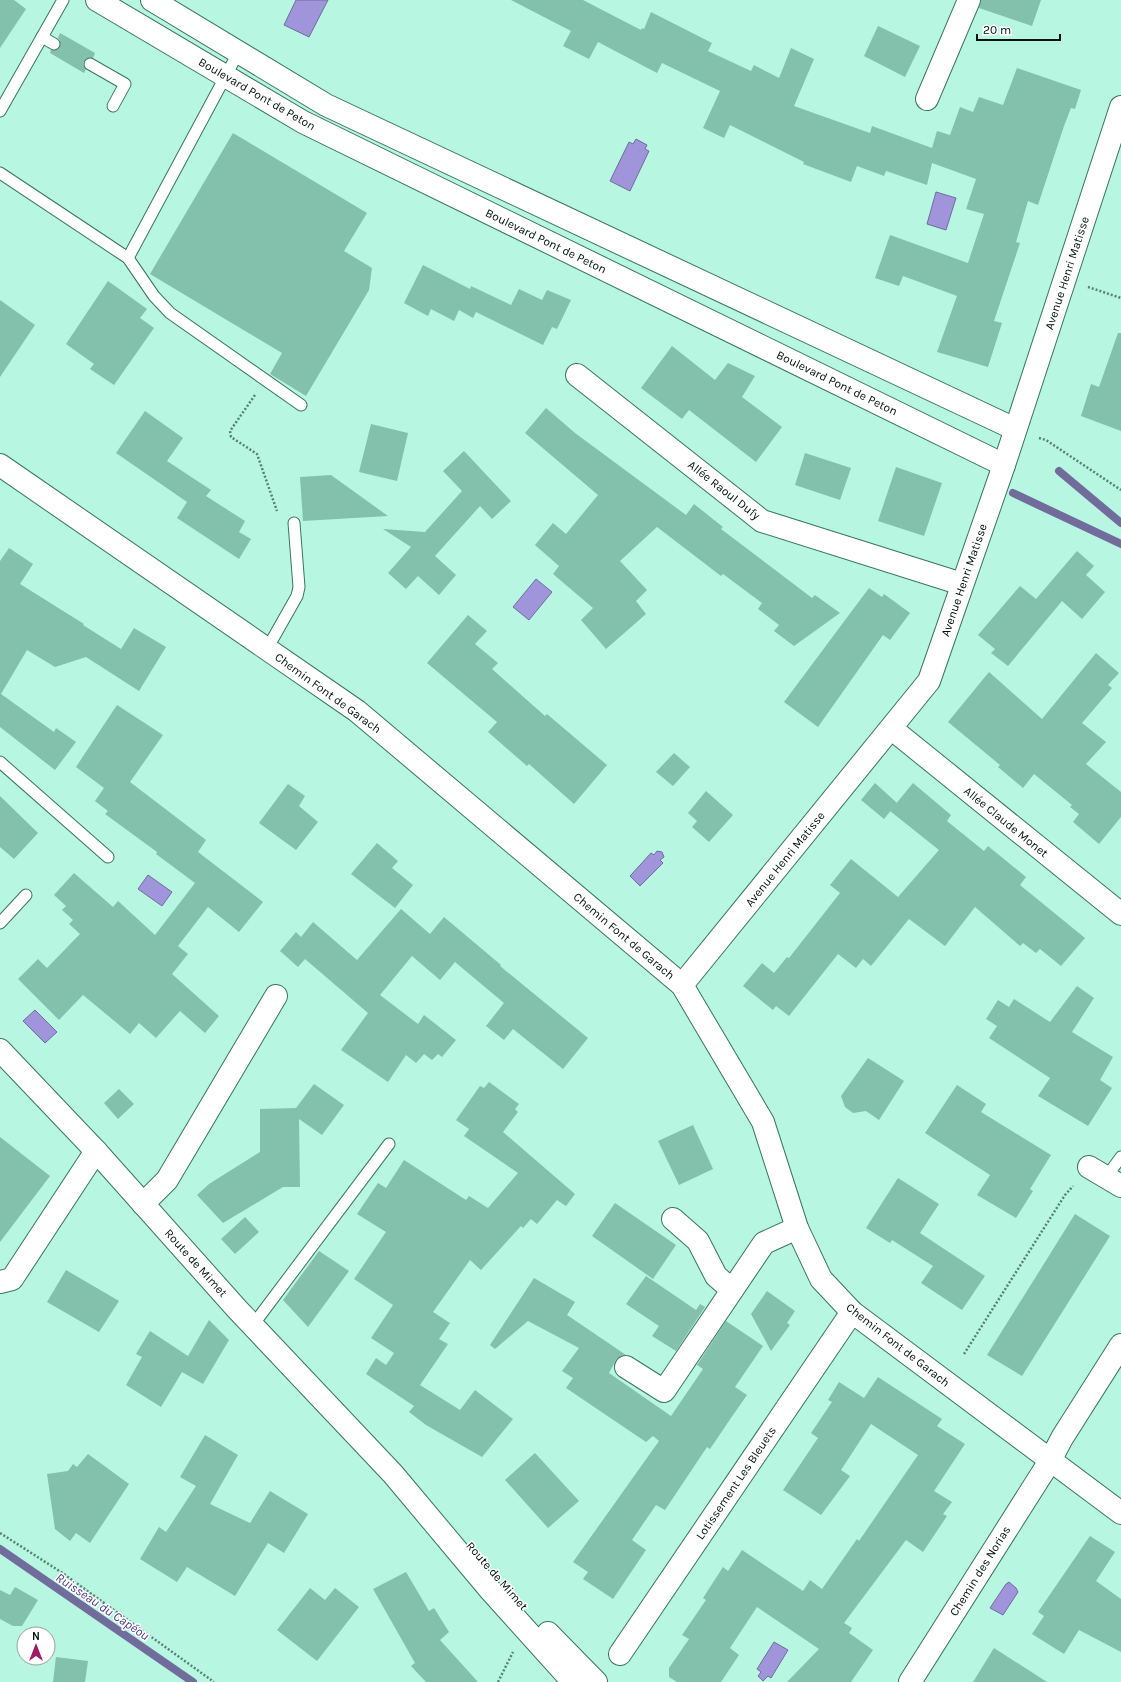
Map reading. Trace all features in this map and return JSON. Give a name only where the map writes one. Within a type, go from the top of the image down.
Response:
[{"type":"street","name":"Boulevard Pont de Peton","points":[[97,0],[302,122],[1004,465]]},
{"type":"street","name":"Boulevard Pont de Peton","points":[[152,0],[326,105],[1015,429]]},
{"type":"street","points":[[927,99],[969,0]]},
{"type":"street","name":"Avenue Henri Matisse","points":[[682,985],[892,729],[929,681],[1004,465],[1121,107]]},
{"type":"street","name":"Allée Raoul Dufy","points":[[577,375],[762,520],[962,584]]},
{"type":"street","name":"Chemin Font de Garach","points":[[0,465],[357,711],[682,985],[763,1122],[797,1228],[821,1279],[852,1312],[1121,1513]]},
{"type":"street","name":"Allée Claude Monet","points":[[892,729],[1121,914]]},
{"type":"street","points":[[143,1204],[167,1180],[276,996]]},
{"type":"street","name":"Route de Mimet","points":[[0,1050],[96,1151],[253,1325],[393,1474],[490,1591],[574,1682]]},
{"type":"street","points":[[0,1282],[12,1279],[96,1151]]},
{"type":"street","points":[[672,1219],[698,1240],[716,1276],[732,1290]]},
{"type":"street","points":[[626,1367],[664,1391],[764,1243],[797,1228]]},
{"type":"street","name":"Lotissement Les Bleuets","points":[[620,1654],[852,1312]]},
{"type":"street","name":"Chemin des Norias","points":[[910,1682],[1050,1461],[1062,1438],[1121,1345]]},
{"type":"street","name":"Route de Mimet","points":[[393,1474],[463,1537],[538,1622],[596,1682]]},
{"type":"lane","points":[[0,111],[63,0]]},
{"type":"lane","points":[[42,38],[54,44]]},
{"type":"lane","points":[[128,258],[238,53]]},
{"type":"lane","points":[[90,64],[125,84],[113,106]]},
{"type":"lane","points":[[0,173],[128,258],[154,296],[170,313],[301,405]]},
{"type":"lane","points":[[267,649],[297,596],[299,587],[294,523]]},
{"type":"lane","points":[[0,762],[108,857]]},
{"type":"lane","points":[[0,923],[26,894]]},
{"type":"lane","points":[[253,1325],[389,1144]]},
{"type":"lane","points":[[1106,1176],[1121,1157]]},
{"type":"path","points":[[1064,279],[1121,298]]},
{"type":"path","points":[[265,380],[230,431],[231,437],[257,454],[279,514]]},
{"type":"path","points":[[1015,429],[1046,440],[1121,490]]},
{"type":"path","points":[[964,1354],[1065,1195],[1106,1176]]},
{"type":"path","points":[[0,1533],[61,1572],[214,1682]]},
{"type":"path","points":[[498,1682],[515,1648],[528,1631]]},
{"type":"shaded area","points":[[296,0],[328,0],[309,37],[284,25]]},
{"type":"shaded area","points":[[636,139],[647,145],[645,149],[649,151],[630,191],[610,181],[629,142],[633,144]]},
{"type":"shaded area","points":[[936,192],[956,198],[946,230],[927,224]]},
{"type":"shaded area","points":[[536,579],[552,592],[529,620],[513,607]]},
{"type":"shaded area","points":[[657,851],[662,852],[664,857],[660,860],[663,863],[640,886],[630,876],[651,853],[654,855]]},
{"type":"shaded area","points":[[148,875],[172,892],[162,906],[138,889]]},
{"type":"shaded area","points":[[35,1010],[57,1032],[45,1043],[23,1021]]},
{"type":"shaded area","points":[[1009,1582],[1018,1592],[1003,1615],[990,1608],[1006,1584]]},
{"type":"shaded area","points":[[774,1642],[788,1650],[771,1678],[768,1676],[763,1681],[758,1676],[761,1672],[757,1669]]},
{"type":"building","points":[[0,0],[14,0],[26,9],[0,48]]},
{"type":"building","points":[[511,0],[583,0],[641,30],[642,28],[644,29],[651,12],[712,43],[708,51],[751,71],[754,65],[779,78],[791,48],[814,59],[794,106],[870,133],[872,126],[932,148],[937,131],[950,135],[960,107],[973,112],[979,97],[1003,105],[1017,68],[1081,90],[1075,109],[1071,108],[1064,126],[1038,205],[1028,201],[1016,242],[1020,243],[994,321],[1002,323],[988,367],[937,352],[957,296],[903,276],[899,286],[875,278],[890,235],[968,263],[984,214],[966,209],[976,179],[932,163],[927,185],[886,171],[884,176],[857,166],[851,182],[803,164],[804,162],[730,125],[724,138],[703,128],[720,91],[662,63],[657,73],[598,42],[589,59],[563,46],[571,31]]},
{"type":"building","points":[[981,0],[1041,0],[1032,26],[979,8]]},
{"type":"building","points":[[878,26],[920,46],[905,77],[864,56]]},
{"type":"building","points":[[60,33],[95,53],[93,58],[87,58],[84,61],[83,64],[86,69],[84,73],[50,53],[51,50],[57,50],[60,47],[60,41],[58,38]]},
{"type":"building","points":[[233,133],[367,213],[344,251],[372,268],[369,290],[306,396],[270,374],[282,353],[150,274]]},
{"type":"building","points":[[423,265],[470,289],[471,286],[511,305],[519,289],[542,300],[547,290],[571,300],[557,329],[552,327],[543,345],[476,312],[473,318],[459,310],[454,321],[431,309],[428,316],[404,303]]},
{"type":"building","points":[[108,281],[147,309],[140,318],[154,328],[114,385],[90,369],[94,364],[66,344]]},
{"type":"building","points":[[0,300],[35,325],[0,377]]},
{"type":"building","points":[[1118,333],[1121,333],[1121,431],[1081,416],[1091,384],[1099,387]]},
{"type":"building","points":[[672,346],[715,380],[728,363],[755,376],[742,397],[782,427],[756,462],[689,410],[682,419],[641,388]]},
{"type":"building","points":[[546,408],[575,433],[686,515],[694,504],[723,527],[721,529],[812,598],[815,595],[840,613],[794,646],[774,631],[779,625],[758,609],[762,603],[723,574],[721,576],[657,527],[620,561],[647,590],[636,601],[646,614],[606,649],[581,620],[593,608],[553,574],[559,566],[535,545],[553,523],[566,534],[598,495],[525,433]]},
{"type":"building","points":[[145,411],[183,438],[167,461],[211,490],[206,496],[245,521],[239,532],[251,539],[239,559],[177,518],[187,502],[116,453]]},
{"type":"building","points":[[371,424],[408,433],[397,481],[359,472]]},
{"type":"building","points":[[464,451],[511,501],[492,519],[480,506],[435,556],[456,575],[439,595],[418,576],[406,589],[388,573],[411,547],[383,529],[425,532],[462,491],[443,471]]},
{"type":"building","points":[[805,453],[851,468],[840,500],[795,485]]},
{"type":"building","points":[[896,467],[942,483],[924,536],[878,521]]},
{"type":"building","points":[[331,475],[388,516],[303,521],[300,477]]},
{"type":"building","points":[[9,548],[33,564],[20,584],[121,649],[134,628],[166,647],[139,691],[86,657],[55,667],[27,650],[1,694],[54,732],[56,728],[76,742],[55,770],[0,727],[0,561]]},
{"type":"building","points":[[1077,551],[1094,566],[1086,575],[1105,592],[1082,619],[1062,601],[1008,666],[991,653],[995,649],[978,635],[1020,586],[1036,599]]},
{"type":"building","points":[[869,588],[882,597],[884,594],[910,613],[890,640],[883,635],[818,727],[784,702]]},
{"type":"building","points":[[468,615],[487,631],[475,644],[498,663],[492,669],[545,716],[547,714],[607,765],[574,804],[529,764],[527,766],[488,732],[497,722],[427,663]]},
{"type":"building","points":[[1096,653],[1119,673],[1108,685],[1112,688],[1082,723],[1106,742],[1086,764],[1121,792],[1121,817],[1099,844],[1073,822],[1079,814],[1070,807],[1072,805],[1034,774],[1023,788],[998,767],[1000,765],[948,722],[989,672],[1042,719]]},
{"type":"building","points":[[117,705],[163,735],[130,782],[206,840],[198,852],[263,902],[239,932],[208,907],[178,946],[188,954],[172,974],[219,1016],[205,1033],[180,1011],[156,1038],[139,1023],[130,1034],[83,995],[59,1020],[18,979],[38,959],[47,968],[80,934],[69,924],[73,920],[62,910],[66,906],[54,895],[74,873],[113,907],[118,901],[155,935],[195,883],[156,854],[157,852],[105,814],[108,811],[95,801],[104,788],[76,767]]},
{"type":"building","points":[[674,753],[690,767],[673,786],[656,772]]},
{"type":"building","points":[[875,783],[897,803],[884,819],[861,800]]},
{"type":"building","points":[[913,783],[951,815],[947,821],[984,851],[988,846],[1026,877],[1020,885],[1085,938],[1061,966],[1040,949],[1036,953],[1023,943],[1020,946],[975,907],[945,946],[909,919],[871,966],[863,959],[856,968],[838,954],[789,1016],[776,1006],[773,1010],[743,986],[762,963],[774,973],[787,957],[789,958],[840,893],[830,885],[851,859],[898,897],[939,850],[890,811]]},
{"type":"building","points":[[288,784],[305,796],[299,806],[318,822],[296,850],[259,823]]},
{"type":"building","points":[[706,791],[733,815],[709,842],[692,827],[697,821],[688,813]]},
{"type":"building","points":[[0,796],[38,833],[14,859],[0,847]]},
{"type":"building","points":[[377,843],[398,861],[392,868],[413,885],[395,908],[351,874]]},
{"type":"building","points":[[401,909],[430,934],[444,917],[501,965],[500,966],[588,1038],[563,1069],[513,1029],[504,1040],[486,1026],[504,1003],[455,962],[440,980],[412,956],[380,995],[418,1024],[424,1015],[456,1040],[442,1057],[438,1054],[432,1060],[424,1054],[416,1063],[406,1055],[388,1082],[341,1050],[368,1013],[305,959],[298,967],[280,951],[296,932],[301,937],[313,922],[357,960]]},
{"type":"building","points":[[1077,986],[1094,998],[1072,1032],[1113,1057],[1100,1080],[1112,1088],[1088,1126],[1038,1096],[1050,1078],[989,1038],[997,1026],[986,1019],[998,1000],[1009,1007],[1014,999],[1050,1022]]},
{"type":"building","points":[[868,1058],[904,1081],[879,1120],[866,1111],[853,1113],[845,1107],[841,1096]]},
{"type":"building","points":[[489,1082],[519,1104],[515,1109],[518,1112],[503,1132],[575,1194],[566,1206],[557,1200],[537,1224],[531,1219],[523,1228],[521,1226],[481,1270],[470,1260],[433,1312],[450,1323],[439,1339],[448,1344],[420,1385],[460,1410],[475,1390],[513,1419],[482,1457],[426,1425],[409,1412],[414,1406],[366,1374],[376,1358],[386,1365],[394,1353],[371,1338],[393,1305],[354,1279],[386,1232],[357,1214],[378,1183],[386,1188],[404,1160],[466,1200],[469,1196],[488,1208],[518,1173],[464,1136],[469,1129],[456,1120],[480,1086],[484,1088]]},
{"type":"building","points":[[314,1084],[344,1105],[322,1135],[299,1119],[300,1187],[283,1187],[223,1223],[197,1195],[209,1184],[260,1152],[260,1109],[296,1108]]},
{"type":"building","points":[[957,1085],[986,1104],[981,1112],[1051,1155],[1030,1189],[1033,1191],[1016,1218],[977,1195],[990,1175],[925,1133]]},
{"type":"building","points":[[119,1089],[134,1104],[118,1119],[104,1103]]},
{"type":"building","points":[[693,1125],[713,1169],[679,1185],[658,1141]]},
{"type":"building","points":[[0,1137],[50,1176],[0,1242]]},
{"type":"building","points":[[898,1178],[939,1204],[920,1233],[985,1276],[962,1310],[921,1283],[933,1266],[892,1240],[890,1243],[866,1228]]},
{"type":"building","points":[[615,1203],[676,1245],[653,1279],[592,1236]]},
{"type":"building","points":[[1075,1214],[1110,1236],[1022,1376],[987,1355]]},
{"type":"building","points":[[245,1217],[259,1232],[235,1254],[221,1239]]},
{"type":"building","points":[[319,1251],[349,1271],[308,1327],[283,1300]]},
{"type":"building","points":[[66,1270],[119,1301],[99,1332],[47,1302]]},
{"type":"building","points":[[646,1276],[696,1310],[700,1304],[705,1307],[676,1351],[652,1336],[659,1326],[626,1304]]},
{"type":"building","points":[[534,1278],[575,1302],[567,1315],[626,1355],[621,1356],[616,1360],[609,1373],[671,1416],[703,1369],[697,1365],[726,1321],[763,1346],[735,1387],[747,1395],[710,1449],[707,1447],[665,1510],[656,1505],[632,1540],[646,1550],[613,1599],[583,1579],[588,1572],[573,1562],[659,1441],[653,1436],[646,1442],[566,1388],[573,1378],[562,1371],[579,1348],[528,1321],[495,1349],[490,1345]]},
{"type":"building","points":[[767,1291],[795,1311],[787,1323],[790,1325],[771,1351],[751,1314]]},
{"type":"building","points":[[209,1320],[229,1340],[203,1384],[182,1372],[161,1407],[126,1385],[142,1357],[136,1354],[150,1331],[188,1356]]},
{"type":"building","points":[[878,1377],[942,1419],[937,1426],[965,1444],[934,1491],[952,1502],[943,1514],[947,1516],[923,1552],[906,1540],[844,1623],[852,1628],[849,1633],[873,1650],[851,1682],[787,1682],[819,1649],[757,1607],[730,1648],[739,1655],[721,1682],[677,1682],[669,1677],[669,1668],[689,1639],[682,1635],[706,1600],[703,1598],[723,1567],[728,1571],[742,1550],[803,1591],[810,1580],[822,1589],[857,1539],[859,1541],[918,1455],[871,1424],[841,1470],[850,1476],[821,1515],[783,1490],[818,1438],[811,1433],[832,1402],[828,1400],[839,1382],[864,1398]]},
{"type":"building","points":[[205,1435],[238,1455],[210,1504],[250,1523],[270,1491],[308,1514],[284,1553],[268,1543],[235,1596],[187,1567],[177,1582],[140,1559],[159,1527],[166,1532],[196,1486],[180,1477]]},
{"type":"building","points":[[535,1453],[579,1501],[548,1528],[505,1480]]},
{"type":"building","points":[[88,1454],[129,1484],[90,1543],[76,1533],[70,1541],[55,1529],[47,1474],[68,1471],[73,1464],[77,1467]]},
{"type":"building","points":[[1090,1536],[1115,1552],[1096,1581],[1121,1599],[1121,1652],[1079,1630],[1064,1654],[1032,1634],[1044,1616],[1038,1612]]},
{"type":"building","points":[[406,1572],[429,1611],[434,1608],[449,1632],[440,1640],[478,1682],[426,1682],[411,1666],[415,1663],[373,1589]]},
{"type":"building","points":[[15,1587],[38,1600],[22,1626],[13,1626],[0,1619],[0,1590],[10,1595]]},
{"type":"building","points":[[310,1588],[325,1600],[335,1588],[359,1607],[317,1661],[277,1630]]},
{"type":"building","points":[[994,1648],[1047,1682],[973,1682]]},
{"type":"building","points":[[56,1657],[88,1661],[85,1682],[53,1682]]},
{"type":"waterway","points":[[1059,471],[1121,523]]},
{"type":"waterway","points":[[1013,493],[1121,544]]},
{"type":"waterway","name":"Ruisseau du Capéou","points":[[0,1549],[193,1682]]}]
